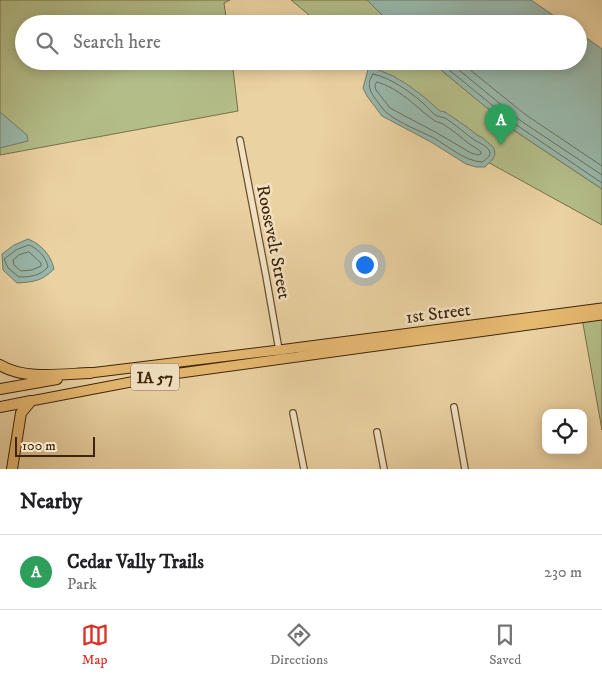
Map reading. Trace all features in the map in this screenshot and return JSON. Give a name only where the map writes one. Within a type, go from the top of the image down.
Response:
[{"type":"highway","points":[[0,365],[25,374],[90,373]]},
{"type":"highway","name":"IA 57","points":[[0,389],[90,373]]},
{"type":"highway","points":[[12,469],[21,413],[31,400]]},
{"type":"highway","name":"IA 57","points":[[0,407],[31,400]]},
{"type":"main road","name":"1st Street","points":[[279,354],[602,308]]},
{"type":"main road","name":"1st Street","points":[[279,354],[602,315]]},
{"type":"main road","name":"IA 57","points":[[90,373],[279,354]]},
{"type":"main road","name":"IA 57","points":[[31,400],[279,354]]},
{"type":"street","name":"Roosevelt Street","points":[[240,140],[279,354]]},
{"type":"street","points":[[454,407],[465,469]]},
{"type":"street","points":[[293,413],[304,469]]},
{"type":"street","points":[[377,432],[384,469]]},
{"type":"green space","points":[[0,0],[230,0],[224,3],[226,15],[15,15],[15,70],[233,70],[238,111],[0,155]]},
{"type":"green space","points":[[291,0],[367,0],[382,15],[309,15]]},
{"type":"green space","points":[[376,70],[441,70],[515,131],[602,189],[602,225],[484,160]]},
{"type":"green space","points":[[602,316],[602,430],[582,318]]},
{"type":"water","points":[[367,0],[531,0],[553,15],[382,15]]},
{"type":"water","points":[[587,38],[602,49],[602,189],[515,131],[441,70],[587,70]]},
{"type":"water","points":[[368,70],[379,70],[393,76],[408,85],[440,111],[445,112],[483,138],[494,148],[495,155],[485,167],[466,164],[431,142],[382,116],[363,88]]},
{"type":"water","points":[[0,112],[27,135],[28,141],[0,148]]},
{"type":"water","points":[[28,239],[45,251],[54,269],[46,276],[37,280],[17,283],[3,270],[2,254],[14,245]]},
{"type":"place","name":"Cedar Vally Trails","points":[[501,145]]}]
